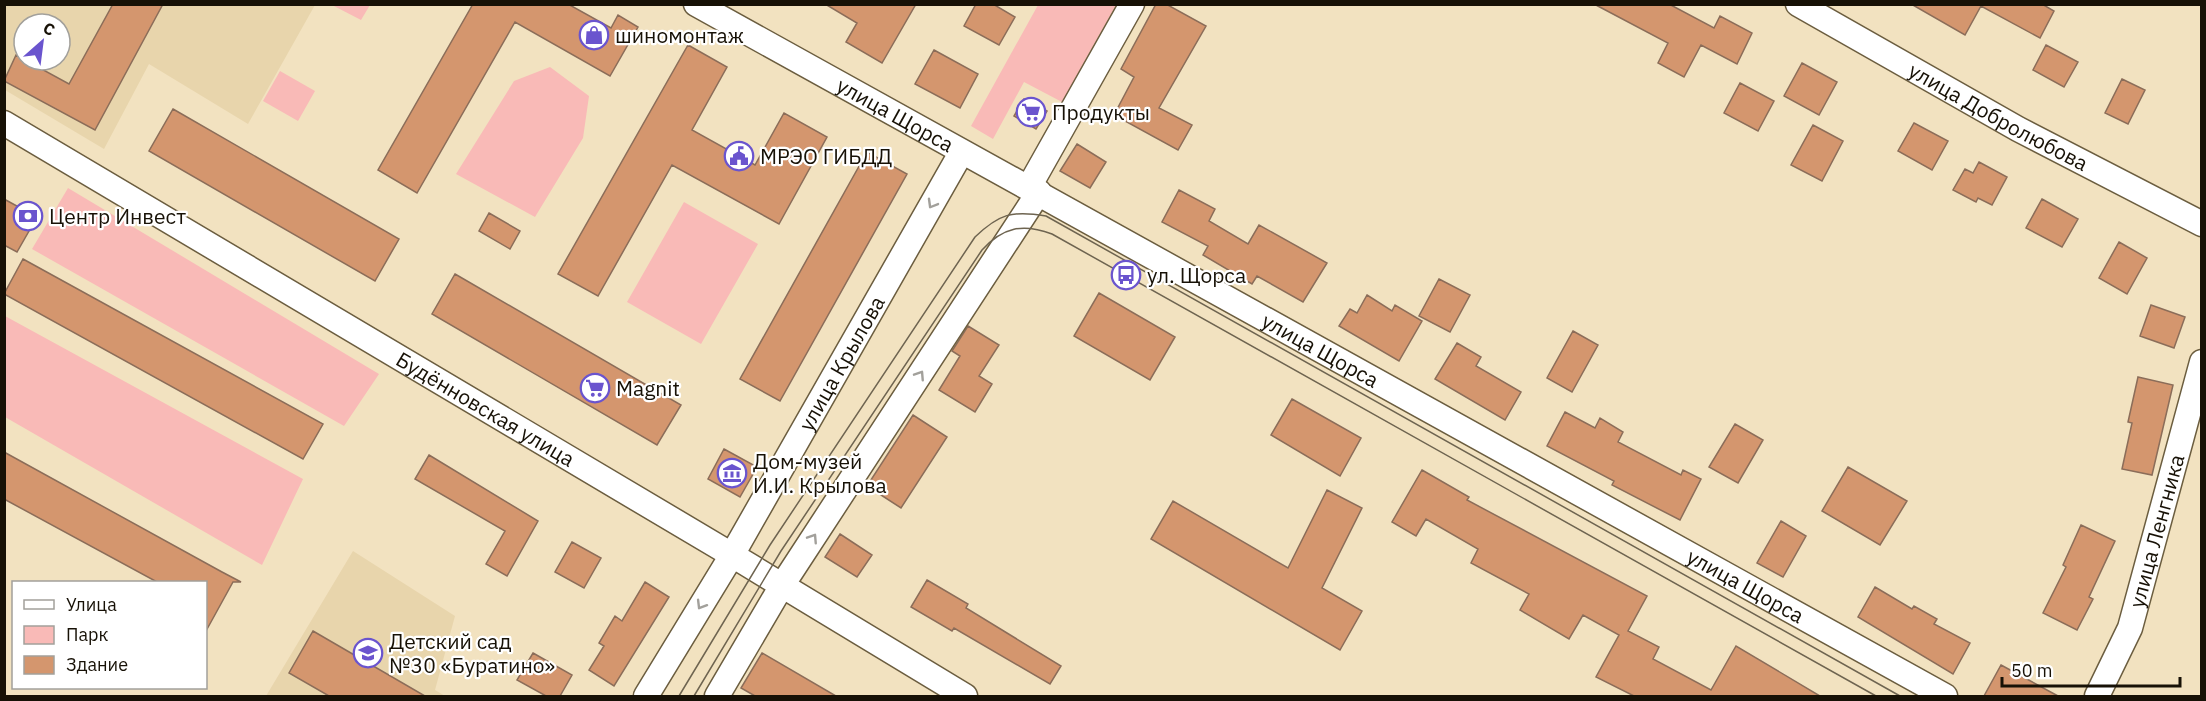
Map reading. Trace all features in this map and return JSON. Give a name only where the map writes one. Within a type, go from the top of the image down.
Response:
[{"type":"street","name":"улица Щорса","points":[[696,4],[961,153],[1034,189],[1945,696]]},
{"type":"street","points":[[717,696],[781,587],[1034,189],[1132,4]]},
{"type":"street","name":"улица Добролюбова","points":[[1798,4],[2018,129],[2202,224]]},
{"type":"street","name":"Будённовская улица","points":[[4,123],[965,696]]},
{"type":"street","name":"улица Крылова","points":[[646,696],[732,555],[961,153]]},
{"type":"street","name":"улица Ленгника","points":[[2097,696],[2130,628],[2202,362]]},
{"type":"shaded area","points":[[5,5],[315,5],[248,124],[149,64],[104,149],[5,90]]},
{"type":"shaded area","name":"Детский сад №30 «Буратино»","points":[[353,551],[455,616],[435,690],[445,696],[266,696]]},
{"type":"green space","points":[[332,5],[370,5],[361,20]]},
{"type":"green space","points":[[1038,5],[1116,5],[1062,102],[1024,82],[993,139],[971,126]]},
{"type":"green space","points":[[550,67],[589,96],[583,138],[535,217],[456,174],[514,81]]},
{"type":"green space","points":[[280,71],[315,91],[298,121],[263,101]]},
{"type":"green space","points":[[68,188],[379,374],[344,426],[32,249]]},
{"type":"green space","points":[[684,202],[758,244],[701,344],[627,302]]},
{"type":"green space","points":[[5,316],[303,479],[262,565],[5,417]]},
{"type":"building","points":[[113,4],[163,4],[95,130],[4,81],[12,64],[12,72],[47,72],[69,84]]},
{"type":"building","points":[[473,4],[568,4],[611,28],[618,15],[638,27],[610,76],[515,22],[417,193],[378,170]]},
{"type":"building","points":[[825,4],[916,4],[882,63],[846,42],[857,23]]},
{"type":"building","points":[[976,4],[993,4],[1015,17],[999,45],[964,26]]},
{"type":"building","points":[[1156,4],[1166,4],[1206,26],[1159,108],[1192,125],[1178,150],[1114,115],[1134,77],[1121,69]]},
{"type":"building","points":[[1594,4],[1669,4],[1714,28],[1720,16],[1752,33],[1737,64],[1701,45],[1684,77],[1658,63],[1668,43]]},
{"type":"building","points":[[1911,4],[2042,4],[2054,11],[2040,38],[1981,6],[1965,35]]},
{"type":"building","points":[[688,45],[727,67],[692,130],[755,165],[784,113],[827,137],[779,224],[672,165],[598,296],[558,274]]},
{"type":"building","points":[[2046,45],[2078,62],[2064,87],[2033,70]]},
{"type":"building","points":[[934,50],[978,74],[960,108],[915,84]]},
{"type":"building","points":[[1802,63],[1837,82],[1819,115],[1784,96]]},
{"type":"building","points":[[2122,79],[2145,90],[2128,124],[2105,113]]},
{"type":"building","points":[[1740,83],[1774,101],[1758,131],[1724,113]]},
{"type":"building","name":"Продукты","points":[[1024,99],[1047,111],[1036,129],[1014,116]]},
{"type":"building","points":[[173,109],[399,239],[375,281],[149,151]]},
{"type":"building","points":[[1914,123],[1948,141],[1932,170],[1898,151]]},
{"type":"building","points":[[1813,125],[1843,141],[1822,181],[1791,165]]},
{"type":"building","points":[[1077,144],[1106,162],[1090,188],[1060,171]]},
{"type":"building","points":[[867,152],[907,174],[780,401],[740,379]]},
{"type":"building","points":[[1979,162],[2007,177],[1992,205],[1978,198],[1976,202],[1953,190],[1965,169],[1973,173]]},
{"type":"building","points":[[1179,190],[1215,209],[1209,221],[1248,244],[1259,225],[1327,263],[1303,302],[1257,276],[1252,284],[1203,255],[1208,246],[1162,222]]},
{"type":"building","points":[[4,199],[37,217],[17,252],[4,245]]},
{"type":"building","points":[[2042,199],[2078,219],[2062,247],[2026,228]]},
{"type":"building","points":[[489,213],[520,231],[510,249],[479,231]]},
{"type":"building","points":[[2119,242],[2147,258],[2127,294],[2099,278]]},
{"type":"building","points":[[23,259],[323,424],[303,459],[4,294]]},
{"type":"building","points":[[455,274],[681,405],[657,445],[432,314]]},
{"type":"building","points":[[1439,279],[1470,295],[1450,332],[1419,316]]},
{"type":"building","points":[[1099,293],[1175,337],[1150,380],[1074,336]]},
{"type":"building","points":[[1367,295],[1392,311],[1395,305],[1422,321],[1399,361],[1339,326],[1350,309],[1357,313]]},
{"type":"building","points":[[2151,305],[2185,317],[2174,348],[2140,336]]},
{"type":"building","points":[[968,326],[999,345],[979,376],[992,384],[975,412],[939,390],[960,356],[952,351]]},
{"type":"building","points":[[1573,331],[1598,345],[1572,392],[1547,378]]},
{"type":"building","points":[[1457,343],[1481,357],[1476,366],[1521,392],[1505,420],[1435,379]]},
{"type":"building","points":[[2138,377],[2173,385],[2152,475],[2122,469],[2132,423],[2128,422]]},
{"type":"building","points":[[1292,399],[1361,438],[1340,476],[1271,435]]},
{"type":"building","points":[[1565,412],[1595,428],[1600,418],[1623,432],[1618,442],[1681,475],[1683,470],[1701,479],[1680,520],[1612,485],[1614,481],[1547,446]]},
{"type":"building","points":[[913,415],[947,437],[901,508],[867,486]]},
{"type":"building","points":[[1735,424],[1763,440],[1738,483],[1709,467]]},
{"type":"building","name":"Дом-музей И.И. Крылова","points":[[724,449],[757,467],[740,497],[708,479]]},
{"type":"building","points":[[4,452],[241,582],[233,582],[207,629],[207,581],[155,581],[4,499]]},
{"type":"building","points":[[429,455],[538,521],[507,576],[486,564],[505,531],[415,479]]},
{"type":"building","points":[[1848,467],[1907,501],[1880,545],[1822,511]]},
{"type":"building","points":[[1422,470],[1469,497],[1467,500],[1647,596],[1628,631],[1659,647],[1653,659],[1711,690],[1736,646],[1820,696],[1634,696],[1596,677],[1619,635],[1583,615],[1569,639],[1520,610],[1529,594],[1471,563],[1478,549],[1426,519],[1416,536],[1392,522]]},
{"type":"building","points":[[1327,490],[1362,508],[1322,588],[1362,611],[1340,650],[1151,539],[1173,501],[1288,568]]},
{"type":"building","points":[[1781,521],[1806,536],[1783,577],[1757,563]]},
{"type":"building","points":[[2081,525],[2115,541],[2089,597],[2093,599],[2077,630],[2043,613],[2066,567],[2063,565]]},
{"type":"building","points":[[840,534],[872,555],[857,577],[825,557]]},
{"type":"building","points":[[572,542],[601,558],[584,588],[555,572]]},
{"type":"building","points":[[927,580],[968,604],[966,608],[1061,666],[1050,684],[954,628],[952,631],[911,607]]},
{"type":"building","points":[[645,582],[669,597],[614,686],[589,670],[604,646],[599,643],[615,616],[622,621]]},
{"type":"building","points":[[1875,587],[1912,609],[1914,606],[1937,619],[1934,624],[1970,643],[1953,674],[1858,617]]},
{"type":"building","points":[[313,631],[425,696],[329,696],[289,673]]},
{"type":"building","points":[[533,653],[572,675],[560,696],[546,696],[517,680]]},
{"type":"building","points":[[762,653],[836,696],[755,696],[741,688]]},
{"type":"building","points":[[2001,665],[2058,696],[1984,696]]},
{"type":"tram line","points":[[679,696],[770,545],[975,237],[991,223],[1015,214],[1046,216],[1900,696]]},
{"type":"tram line","points":[[694,696],[781,551],[982,250],[998,236],[1023,228],[1052,234],[1876,696]]},
{"type":"place","name":"шиномонтаж","points":[[594,35]]},
{"type":"place","name":"Продукты","points":[[1031,112]]},
{"type":"place","name":"МРЭО ГИБДД","points":[[739,156]]},
{"type":"place","name":"Центр Инвест","points":[[28,216]]},
{"type":"place","name":"ул. Щорса","points":[[1126,275]]},
{"type":"place","name":"Magnit","points":[[595,388]]},
{"type":"place","name":"Дом-музей И.И. Крылова","points":[[732,473]]},
{"type":"place","name":"Детский сад №30 «Буратино»","points":[[368,653]]}]
